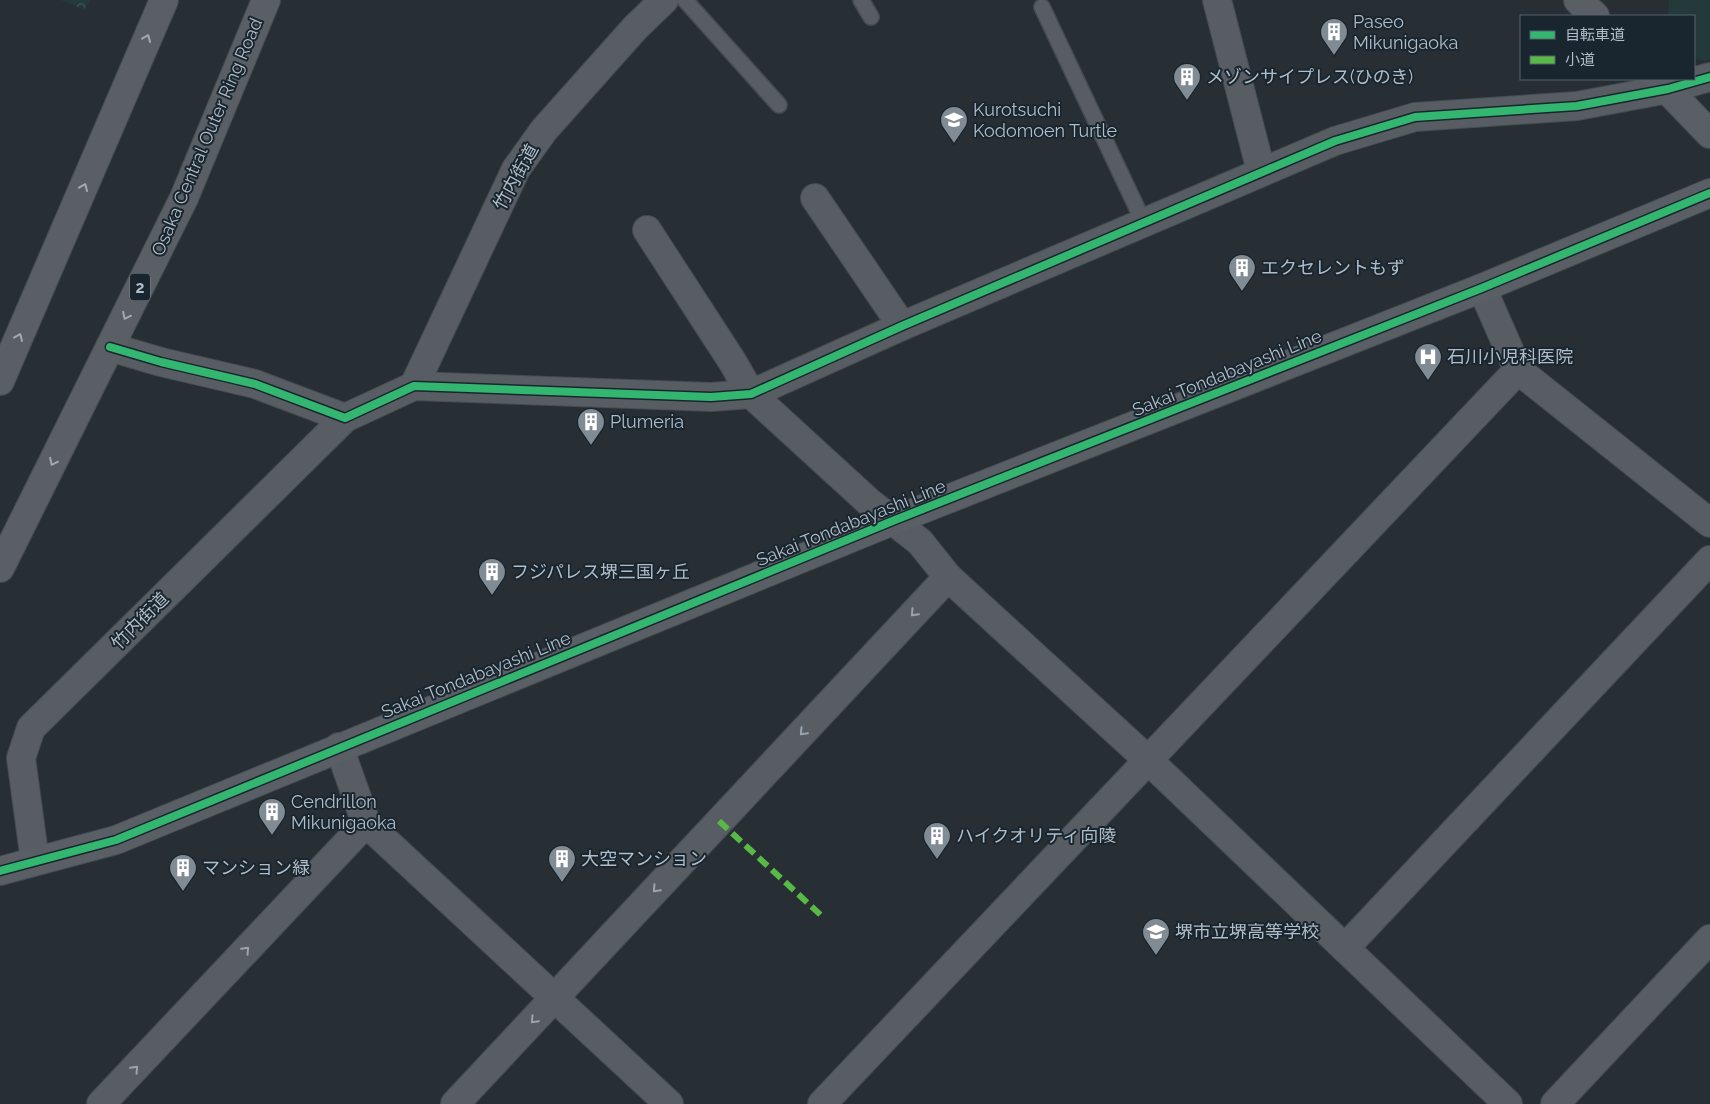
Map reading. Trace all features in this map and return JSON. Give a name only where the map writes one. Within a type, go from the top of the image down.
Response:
[{"type":"main road","points":[[0,382],[164,0]]},
{"type":"main road","name":"Osaka Central Outer Ring Road","points":[[0,568],[184,198],[266,0]]},
{"type":"main road","points":[[1578,0],[1594,15]]},
{"type":"main road","points":[[1662,84],[1710,134]]},
{"type":"main road","name":"Sakai Tondabayashi Line","points":[[0,871],[116,840],[895,520],[1482,288],[1710,192]]},
{"type":"street","name":"竹内街道","points":[[36,861],[21,758],[31,728],[345,418],[414,386],[516,169],[544,130],[636,28],[664,0]]},
{"type":"street","points":[[1217,0],[1261,171]]},
{"type":"street","points":[[1695,78],[1710,76]]},
{"type":"street","points":[[414,386],[711,397],[751,394],[902,326],[1261,171],[1336,141],[1415,117],[1577,106],[1662,84],[1686,80]]},
{"type":"street","points":[[815,198],[902,326]]},
{"type":"street","points":[[647,230],[732,361],[751,394],[869,502],[895,520],[920,542],[948,577],[1148,760],[1508,1104]]},
{"type":"street","points":[[1482,288],[1518,370],[1710,523]]},
{"type":"street","points":[[110,347],[161,362],[256,384],[345,418]]},
{"type":"street","points":[[822,1104],[1518,370]]},
{"type":"street","points":[[1345,948],[1710,560]]},
{"type":"street","points":[[456,1104],[948,577]]},
{"type":"street","points":[[339,747],[366,824],[669,1104]]},
{"type":"street","points":[[101,1104],[366,824]]},
{"type":"street","points":[[1555,1104],[1710,939]]},
{"type":"lane","points":[[685,0],[779,105]]},
{"type":"lane","points":[[860,0],[871,17]]},
{"type":"lane","points":[[1042,7],[1144,223]]},
{"type":"green space","points":[[61,0],[90,0],[85,10]]},
{"type":"green space","points":[[1669,0],[1710,0],[1710,59],[1706,61],[1695,58],[1695,15],[1668,15]]},
{"type":"marked path","points":[[719,821],[824,918]]},
{"type":"cycle path","points":[[110,347],[161,362],[255,384],[345,418],[414,386],[711,397],[751,394],[902,326],[1335,141],[1415,117],[1577,106],[1668,89],[1710,77]]},
{"type":"cycle path","points":[[0,871],[116,840],[895,520],[1482,288],[1710,193]]},
{"type":"place","name":"Paseo Mikunigaoka","points":[[1334,56]]},
{"type":"place","name":"メゾンサイプレス(ひのき)","points":[[1187,101]]},
{"type":"place","name":"Kurotsuchi Kodomoen Turtle","points":[[954,144]]},
{"type":"place","name":"エクセレントもず","points":[[1242,292]]},
{"type":"place","name":"石川小児科医院","points":[[1428,381]]},
{"type":"place","name":"Plumeria","points":[[591,446]]},
{"type":"place","name":"フジパレス堺三国ヶ丘","points":[[492,596]]},
{"type":"place","name":"Cendrillon Mikunigaoka","points":[[272,836]]},
{"type":"place","name":"ハイクオリティ向陵","points":[[937,860]]},
{"type":"place","name":"大空マンション","points":[[562,883]]},
{"type":"place","name":"マンション緑","points":[[183,892]]},
{"type":"place","name":"堺市立堺高等学校","points":[[1156,956]]}]
